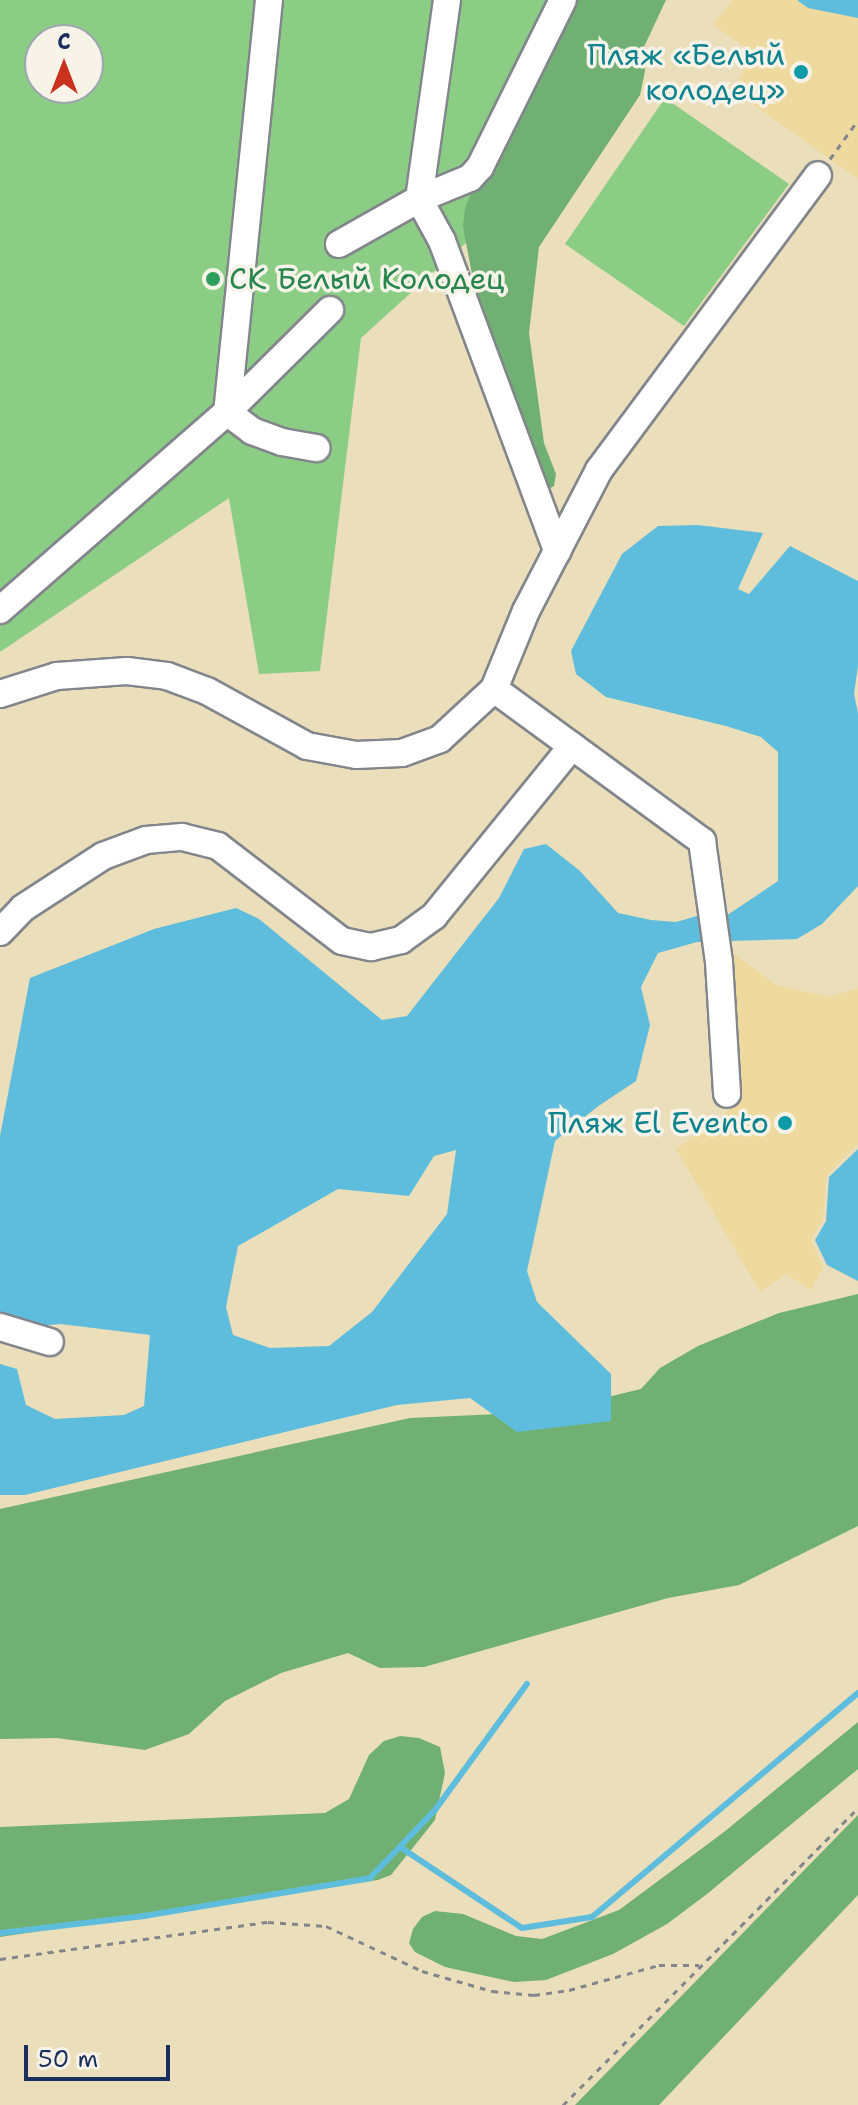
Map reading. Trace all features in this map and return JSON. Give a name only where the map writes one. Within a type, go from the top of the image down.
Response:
[{"type":"lane","points":[[227,412],[269,0]]},
{"type":"lane","points":[[447,0],[419,199],[442,241],[557,551]]},
{"type":"lane","points":[[339,244],[419,199],[470,178],[480,167],[563,0]]},
{"type":"lane","points":[[0,694],[57,676],[93,671],[167,676],[207,691],[307,746],[356,755],[402,753],[440,739],[494,689],[526,611],[599,470],[818,175]]},
{"type":"lane","points":[[0,610],[227,412],[330,310]]},
{"type":"lane","points":[[227,412],[252,431],[282,442],[316,448]]},
{"type":"lane","points":[[494,689],[702,841],[719,962],[727,1094]]},
{"type":"lane","points":[[0,932],[23,908],[103,856],[146,840],[182,837],[218,846],[342,941],[371,947],[401,940],[434,916],[572,746]]},
{"type":"lane","points":[[0,1327],[50,1342]]},
{"type":"path","points":[[818,175],[858,120]]},
{"type":"path","points":[[563,2105],[858,1808]]},
{"type":"path","points":[[0,1959],[268,1922],[326,1926],[422,1971],[492,1991],[534,1995],[569,1990],[659,1965],[699,1965]]},
{"type":"green space","name":"СК Белый Колодец","points":[[0,0],[589,0],[491,220],[361,338],[320,671],[259,674],[229,498],[0,652]]},
{"type":"green space","points":[[576,0],[666,0],[643,49],[645,71],[640,95],[539,247],[529,333],[544,443],[556,474],[554,486],[545,491],[475,290],[463,227],[465,208],[473,189],[506,141]]},
{"type":"green space","points":[[665,98],[789,184],[684,326],[565,244]]},
{"type":"green space","points":[[858,1294],[858,1526],[739,1585],[668,1598],[424,1667],[380,1668],[348,1653],[281,1673],[225,1701],[189,1734],[145,1750],[57,1738],[0,1739],[0,1509],[410,1418],[545,1412],[641,1389],[660,1368],[698,1346],[779,1313]]},
{"type":"green space","points":[[858,1722],[858,1769],[707,1894],[667,1924],[613,1954],[546,1980],[514,1982],[445,1967],[415,1952],[409,1943],[413,1929],[422,1917],[435,1911],[463,1914],[516,1936],[542,1939],[619,1910],[724,1832]]},
{"type":"green space","points":[[400,1736],[419,1738],[440,1747],[445,1773],[435,1820],[391,1875],[378,1880],[0,1937],[0,1827],[325,1813],[349,1799],[369,1755],[384,1741]]},
{"type":"green space","points":[[858,1815],[858,1895],[659,2105],[575,2105]]},
{"type":"sand","name":"Пляж «Белый колодец»","points":[[732,0],[797,0],[808,8],[858,18],[858,179],[733,90],[754,53],[713,25]]},
{"type":"sand","name":"Пляж El Evento","points":[[733,953],[776,985],[830,997],[858,988],[858,1144],[826,1176],[823,1218],[811,1240],[823,1267],[811,1290],[786,1274],[760,1292],[676,1149],[740,1102],[726,957]]},
{"type":"water","points":[[797,0],[858,0],[858,18],[808,8]]},
{"type":"water","points":[[698,525],[763,533],[738,589],[749,594],[790,546],[858,581],[858,666],[854,694],[858,713],[858,886],[822,924],[797,939],[697,942],[658,953],[641,987],[650,1025],[636,1081],[555,1141],[527,1271],[537,1302],[611,1374],[611,1421],[517,1432],[470,1398],[397,1405],[25,1495],[0,1495],[0,1364],[17,1369],[26,1405],[55,1419],[124,1415],[144,1406],[150,1335],[61,1324],[24,1327],[0,1313],[0,1136],[30,978],[154,929],[236,908],[259,919],[382,1020],[407,1016],[499,898],[524,849],[546,844],[580,871],[618,913],[651,920],[676,922],[697,916],[717,922],[778,881],[778,752],[761,737],[606,697],[576,674],[571,651],[622,554],[658,526]],"holes":[[[456,1150],[447,1214],[372,1312],[329,1346],[270,1348],[233,1335],[226,1307],[238,1246],[338,1189],[409,1196],[434,1156]]]},
{"type":"water","points":[[858,1149],[858,1281],[827,1265],[815,1240],[826,1221],[829,1177]]},
{"type":"waterway","points":[[0,1933],[144,1916],[370,1878],[435,1810],[527,1684]]},
{"type":"waterway","points":[[400,1847],[522,1928],[592,1917],[858,1693]]},
{"type":"place","name":"Пляж «Белый колодец»","points":[[801,72]]},
{"type":"place","name":"СК Белый Колодец","points":[[213,279]]},
{"type":"place","name":"Пляж El Evento","points":[[785,1123]]}]
